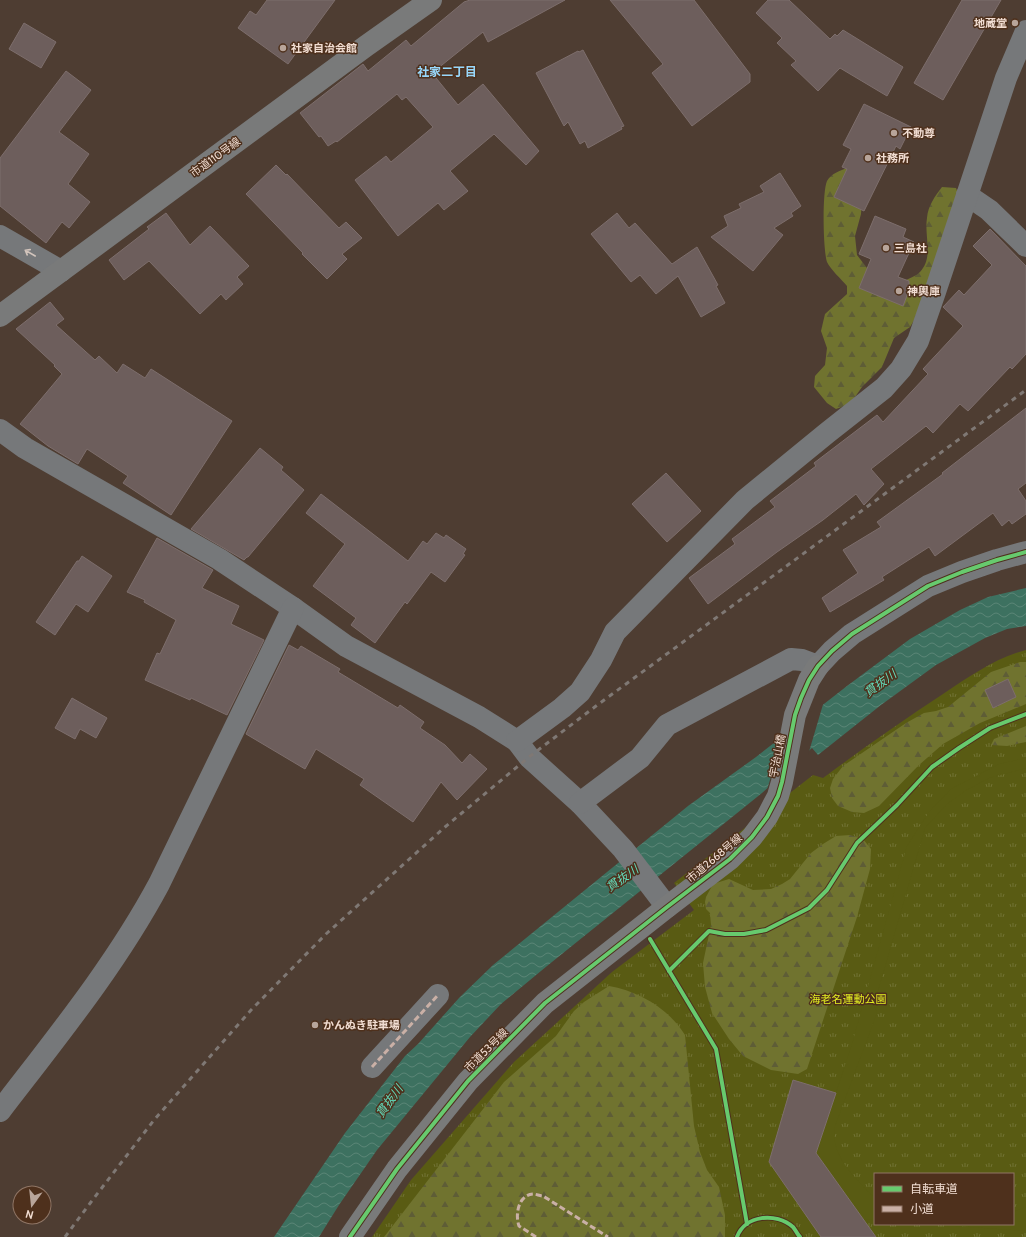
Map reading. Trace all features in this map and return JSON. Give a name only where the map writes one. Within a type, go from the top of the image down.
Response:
[{"type":"street","name":"市道110号線","points":[[0,316],[366,46],[431,0]]},
{"type":"street","points":[[517,741],[562,708],[580,692],[601,660],[615,632],[745,500],[884,388],[901,369],[918,341],[1006,78],[1026,32]]},
{"type":"street","points":[[966,195],[989,210],[1026,246]]},
{"type":"street","points":[[0,236],[61,271]]},
{"type":"street","points":[[0,430],[25,448],[219,559],[293,608],[346,646],[479,717],[517,741],[529,757],[580,802],[620,846],[660,898]]},
{"type":"street","points":[[580,802],[640,758],[667,725],[791,659],[802,660],[818,666],[832,651],[852,634],[928,586],[962,572],[1026,552]]},
{"type":"street","points":[[0,1111],[75,1014],[141,918],[169,864],[293,608]]},
{"type":"street","name":"宇治山橋","points":[[767,817],[778,796],[782,782],[795,715],[809,680],[818,666]]},
{"type":"street","name":"市道2668号線","points":[[660,898],[730,858],[752,837],[767,817]]},
{"type":"street","name":"市道53号線","points":[[350,1237],[398,1169],[468,1081],[545,1003],[660,898]]},
{"type":"street","points":[[372,1067],[438,995]]},
{"type":"green space","points":[[848,168],[862,197],[861,214],[855,236],[857,255],[867,268],[906,280],[920,272],[927,260],[928,246],[926,225],[930,205],[934,198],[942,187],[956,188],[960,198],[925,302],[910,327],[894,338],[882,367],[862,387],[850,404],[836,409],[827,403],[814,387],[815,376],[825,365],[827,348],[821,331],[825,314],[847,294],[847,286],[827,262],[824,221],[825,187],[827,181],[833,174]]},
{"type":"green space","name":"海老名運動公園","points":[[1026,650],[1026,1237],[372,1237],[411,1180],[514,1062],[612,972],[694,910],[674,883],[813,775],[823,778],[897,725],[963,681],[1004,658]]},
{"type":"green space","points":[[1020,662],[1026,662],[1026,704],[980,723],[943,744],[919,765],[879,806],[864,813],[852,812],[838,806],[832,798],[830,788],[833,779],[843,766],[906,723],[924,713],[948,707],[991,672]]},
{"type":"green space","points":[[1026,726],[1026,742],[1007,746],[991,745],[994,739]]},
{"type":"green space","points":[[1026,758],[1026,768],[989,778],[965,791],[947,804],[925,828],[874,1005],[877,1013],[835,1126],[835,1142],[841,1158],[851,1173],[874,1197],[874,1220],[863,1219],[816,1153],[852,1044],[907,846],[929,812],[951,789],[999,764]]},
{"type":"green space","points":[[850,835],[863,839],[871,849],[870,869],[857,917],[807,1069],[798,1074],[771,1070],[743,1056],[729,1039],[712,1013],[705,987],[703,963],[711,925],[710,913],[706,909],[706,897],[713,884],[729,879],[753,890],[771,889],[790,879],[811,853],[823,844],[836,836]]},
{"type":"green space","points":[[609,986],[631,992],[662,1009],[671,1017],[685,1035],[694,1126],[700,1152],[707,1170],[719,1187],[725,1215],[725,1237],[384,1237],[504,1082],[556,1036],[574,1011],[584,1002]]},
{"type":"green space","points":[[1026,1207],[1026,1231],[941,1225],[1014,1225],[1014,1212]]},
{"type":"water","name":"貫抜川","points":[[1026,588],[1026,626],[1007,629],[985,638],[936,665],[881,705],[818,755],[812,748],[762,793],[501,1004],[470,1037],[377,1150],[319,1237],[274,1237],[345,1133],[405,1056],[418,1044],[459,998],[493,965],[688,806],[756,757],[910,639],[960,610],[988,597]]},
{"type":"pier","points":[[824,701],[808,755],[766,793],[773,770],[778,737]]},
{"type":"building","name":"社家自治会館","points":[[267,0],[335,0],[288,64],[238,28],[250,11],[256,15]]},
{"type":"building","points":[[470,0],[565,0],[488,42],[483,32],[432,73],[458,105],[483,84],[539,151],[526,165],[494,134],[450,171],[468,191],[444,210],[438,203],[398,236],[355,180],[386,156],[391,162],[433,127],[406,97],[402,100],[397,94],[337,142],[336,141],[328,146],[300,113],[363,64],[368,71],[406,40],[411,46],[464,2]]},
{"type":"building","points":[[610,0],[694,0],[750,74],[750,82],[692,126],[652,73],[663,64]]},
{"type":"building","points":[[768,0],[789,0],[830,39],[835,34],[837,36],[843,30],[903,67],[887,96],[840,68],[818,91],[791,65],[796,61],[777,43],[782,38],[756,13]]},
{"type":"building","points":[[962,0],[1001,0],[943,100],[914,83]]},
{"type":"building","points":[[24,23],[56,42],[41,68],[9,49]]},
{"type":"building","points":[[583,50],[624,126],[621,127],[622,129],[588,148],[585,141],[580,144],[568,122],[564,126],[536,73],[578,51]]},
{"type":"building","points":[[66,71],[91,90],[59,132],[89,154],[68,184],[90,202],[69,228],[62,222],[46,243],[0,206],[0,158]]},
{"type":"building","name":"社務所","points":[[864,104],[911,127],[900,149],[896,146],[864,211],[834,197],[847,169],[842,167],[851,149],[843,145]]},
{"type":"building","points":[[276,165],[286,175],[287,174],[339,228],[346,222],[362,238],[342,254],[347,259],[327,279],[246,194]]},
{"type":"building","points":[[780,173],[801,206],[791,213],[793,216],[774,228],[783,235],[753,271],[711,237],[728,226],[724,216],[741,208],[739,204],[764,192],[760,186]]},
{"type":"building","points":[[166,213],[190,245],[210,226],[249,266],[237,277],[243,284],[226,300],[221,294],[200,314],[149,261],[124,280],[109,260],[149,229],[147,227]]},
{"type":"building","points":[[617,213],[629,228],[635,223],[672,264],[697,247],[718,285],[716,286],[725,303],[701,317],[678,276],[656,294],[640,275],[631,282],[591,234]]},
{"type":"building","points":[[875,216],[906,229],[903,237],[914,242],[898,277],[909,281],[909,290],[903,306],[859,288],[871,259],[859,254]]},
{"type":"building","points":[[990,229],[1026,266],[1026,354],[1012,369],[1010,367],[968,411],[960,404],[933,433],[926,426],[871,469],[884,484],[864,505],[856,494],[708,604],[689,578],[735,544],[732,539],[775,507],[770,501],[816,466],[814,463],[877,415],[883,422],[928,374],[923,369],[963,326],[943,307],[959,290],[964,295],[992,265],[973,246]]},
{"type":"building","points":[[50,302],[64,319],[56,325],[95,360],[99,356],[117,373],[123,364],[145,378],[151,369],[232,421],[171,515],[123,483],[128,476],[87,449],[78,464],[48,446],[20,424],[62,374],[54,366],[55,365],[16,329]]},
{"type":"building","points":[[1026,408],[1026,483],[1018,489],[1026,501],[1026,514],[1012,524],[1009,520],[1002,526],[993,513],[935,556],[929,547],[882,577],[884,580],[830,612],[822,598],[858,573],[843,550],[881,527],[877,522],[943,474],[942,473]]},
{"type":"building","points":[[260,448],[283,467],[281,470],[304,490],[244,560],[191,529]]},
{"type":"building","points":[[666,473],[701,511],[667,542],[632,504]]},
{"type":"building","points":[[321,494],[408,561],[423,541],[427,544],[436,533],[444,538],[446,535],[466,549],[463,554],[465,555],[445,582],[431,572],[407,604],[405,602],[375,643],[351,625],[356,618],[313,586],[345,544],[306,513]]},
{"type":"building","points":[[157,538],[213,570],[202,588],[239,606],[231,624],[264,640],[227,715],[191,698],[190,700],[145,680],[157,653],[160,654],[176,620],[144,602],[145,600],[127,592]]},
{"type":"building","points":[[82,556],[112,576],[88,612],[76,604],[55,635],[36,622],[77,561],[79,561]]},
{"type":"building","points":[[289,645],[298,650],[301,646],[340,669],[338,672],[398,708],[400,705],[424,722],[420,728],[445,745],[462,763],[470,754],[487,769],[457,800],[441,782],[413,822],[360,785],[364,779],[316,749],[305,769],[246,734]]},
{"type":"building","points":[[1008,679],[1016,697],[993,708],[985,690]]},
{"type":"building","points":[[72,698],[107,718],[96,738],[80,729],[75,739],[55,728]]},
{"type":"building","points":[[793,1080],[836,1093],[816,1153],[876,1237],[821,1237],[769,1162]]},
{"type":"railway","points":[[65,1237],[154,1120],[252,1009],[326,934],[445,827],[529,757],[596,706],[1026,390]]},
{"type":"marked path","points":[[372,1067],[438,995]]},
{"type":"marked path","points":[[536,1237],[519,1226],[517,1216],[521,1202],[528,1195],[533,1194],[543,1196],[608,1237]]},
{"type":"cycle path","points":[[350,1237],[397,1169],[468,1081],[545,1003],[730,859],[752,837],[767,817],[778,796],[795,715],[801,698],[809,680],[818,666],[832,651],[852,634],[928,586],[962,572],[1026,552]]},
{"type":"cycle path","points":[[669,971],[709,931],[725,934],[744,934],[766,930],[809,908],[827,890],[857,843],[897,805],[932,767],[990,728],[1026,714]]},
{"type":"cycle path","points":[[650,939],[716,1049],[747,1224]]},
{"type":"cycle path","points":[[737,1237],[747,1224],[762,1218],[778,1219],[786,1222],[793,1227],[800,1237]]},
{"type":"place","name":"地蔵堂","points":[[1015,23]]},
{"type":"place","name":"社家自治会館","points":[[283,48]]},
{"type":"place","name":"不動尊","points":[[894,133]]},
{"type":"place","name":"社務所","points":[[868,158]]},
{"type":"place","name":"三島社","points":[[886,248]]},
{"type":"place","name":"神輿庫","points":[[899,291]]},
{"type":"place","name":"かんぬき駐車場","points":[[315,1025]]},
{"type":"district","name":"社家二丁目","points":[[447,71]]}]
